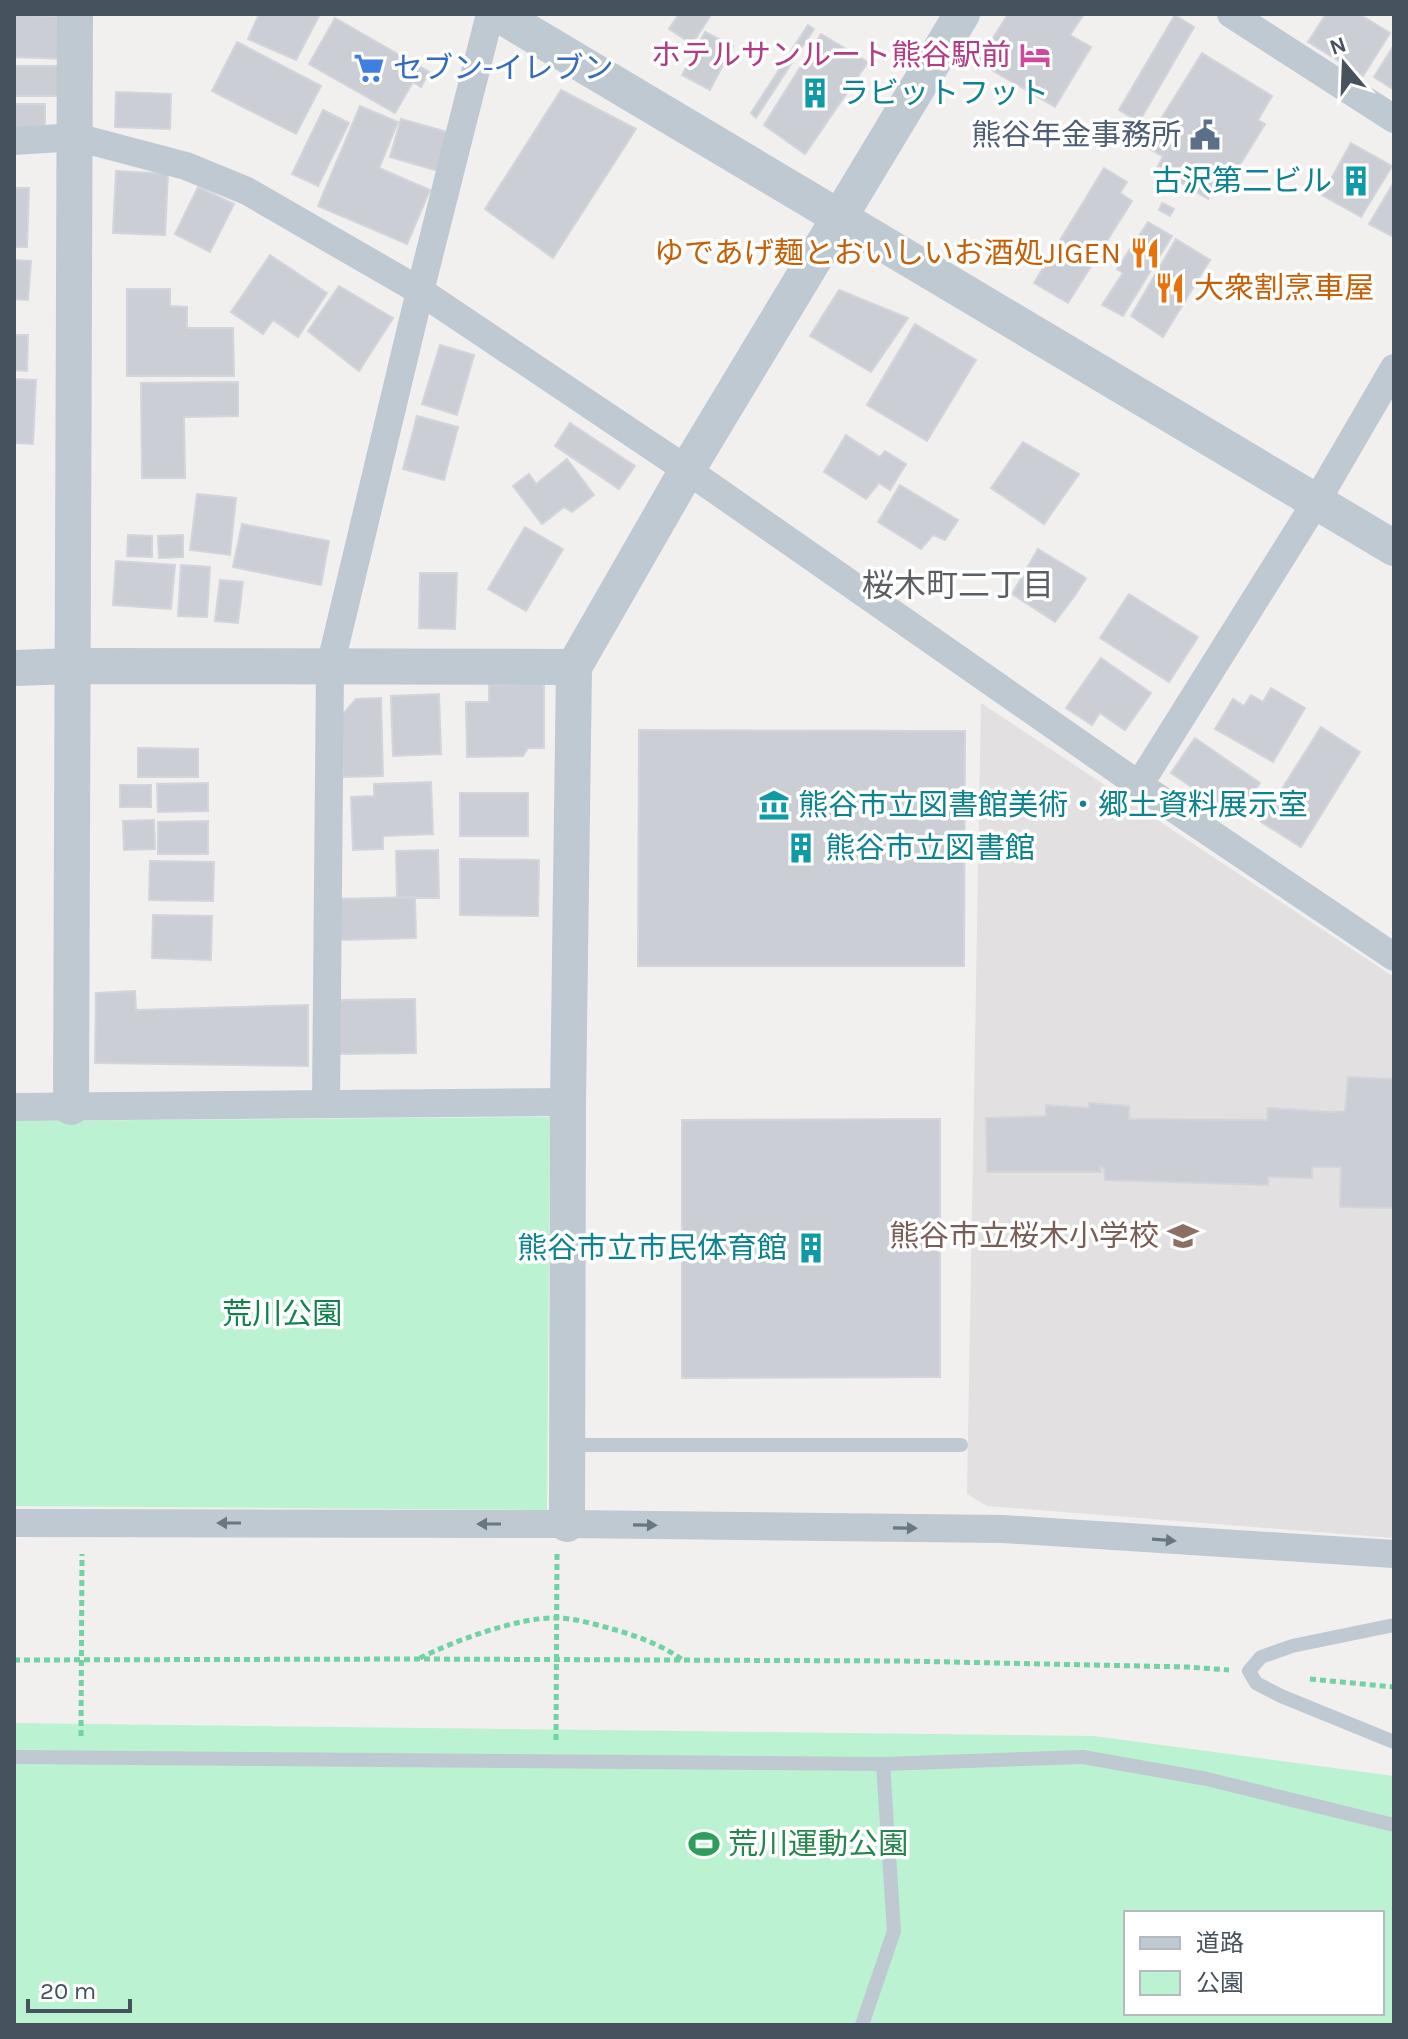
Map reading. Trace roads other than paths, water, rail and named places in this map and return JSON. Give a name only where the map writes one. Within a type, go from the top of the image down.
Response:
[{"type":"street","points":[[71,1107],[75,14]]},
{"type":"street","points":[[326,1103],[330,667],[490,14]]},
{"type":"street","points":[[498,14],[1394,548]]},
{"type":"street","points":[[562,1531],[567,1445],[574,667],[687,470],[962,14]]},
{"type":"street","points":[[1231,14],[1394,119]]},
{"type":"street","points":[[14,141],[76,137],[186,166],[247,191],[420,291],[687,470],[1139,785],[1394,957]]},
{"type":"street","points":[[1139,785],[1316,502],[1394,368]]},
{"type":"street","points":[[14,668],[574,667]]},
{"type":"street","points":[[14,1107],[568,1102]]},
{"type":"street","points":[[14,1523],[562,1531],[1003,1529],[1394,1554]]},
{"type":"lane","points":[[567,1445],[961,1445]]},
{"type":"lane","points":[[1394,1625],[1292,1646],[1261,1657],[1249,1671],[1256,1683],[1281,1696],[1394,1742]]},
{"type":"lane","points":[[14,1757],[883,1764],[1083,1757],[1207,1779],[1394,1825]]},
{"type":"lane","points":[[862,2025],[894,1931],[883,1764]]},
{"type":"place","name":"ホテルサンルート熊谷駅前","points":[[1035,55]]},
{"type":"place","name":"セブン-イレブン","points":[[369,68]]},
{"type":"place","name":"ラビットフット","points":[[815,93]]},
{"type":"place","name":"熊谷年金事務所","points":[[1205,135]]},
{"type":"place","name":"古沢第二ビル","points":[[1356,181]]},
{"type":"place","name":"ゆであげ麺とおいしいお酒処JIGEN","points":[[1145,253]]},
{"type":"place","name":"大衆割烹車屋","points":[[1170,288]]},
{"type":"place","name":"熊谷市立図書館美術・郷土資料展示室","points":[[774,805]]},
{"type":"place","name":"熊谷市立図書館","points":[[801,848]]},
{"type":"place","name":"熊谷市立桜木小学校","points":[[1183,1236]]},
{"type":"place","name":"熊谷市立市民体育館","points":[[811,1248]]},
{"type":"place","name":"荒川運動公園","points":[[704,1844]]},
{"type":"district","name":"桜木町二丁目","points":[[958,585]]},
{"type":"park label","name":"荒川公園","points":[[282,1314]]}]
